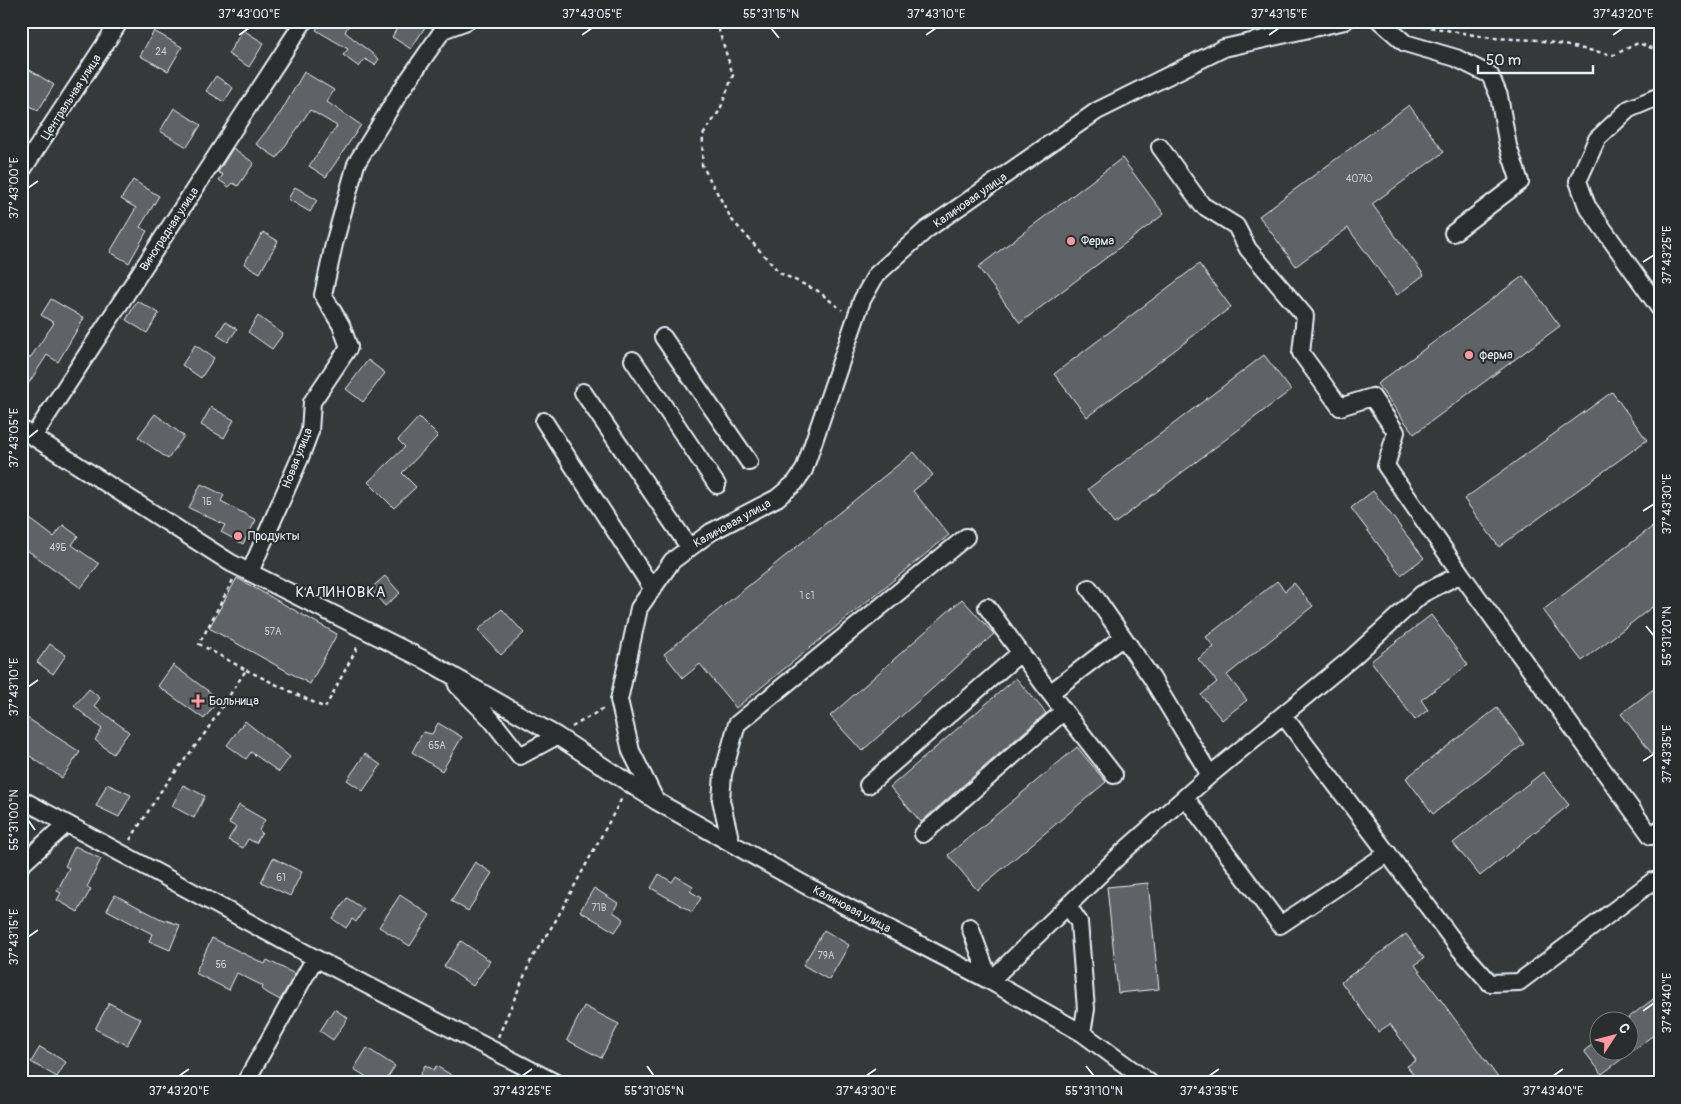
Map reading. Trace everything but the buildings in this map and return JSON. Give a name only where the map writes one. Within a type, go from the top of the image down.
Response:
[{"type":"street","name":"Центральная улица","points":[[21,172],[120,21]]},
{"type":"street","name":"Виноградная улица","points":[[27,433],[304,21]]},
{"type":"street","name":"Новая улица","points":[[250,572],[310,431],[312,402],[349,347],[341,325],[323,295],[334,244],[356,164],[400,92],[443,30],[467,21]]},
{"type":"street","name":"Калиновая улица","points":[[1150,1083],[1082,1032],[990,981],[808,886],[656,801],[631,750],[619,700],[639,608],[672,561],[711,532],[777,498],[795,483],[804,470],[862,300],[876,275],[897,254],[926,230],[1097,111],[1224,48],[1345,21]]},
{"type":"street","points":[[1380,21],[1405,43],[1456,58],[1490,75],[1499,96],[1508,146],[1520,182],[1453,233]]},
{"type":"street","points":[[1660,96],[1629,109],[1597,138],[1578,181],[1587,206],[1660,309]]},
{"type":"street","points":[[1160,147],[1202,205],[1236,226],[1248,249],[1305,316],[1301,353],[1340,407],[1372,397],[1396,432],[1386,466],[1461,574],[1650,836],[1660,829]]},
{"type":"street","points":[[662,337],[749,462]]},
{"type":"street","points":[[633,360],[717,485]]},
{"type":"street","points":[[583,392],[689,547]]},
{"type":"street","points":[[544,420],[652,588]]},
{"type":"street","points":[[27,433],[231,563],[442,669],[557,736],[656,801]]},
{"type":"street","points":[[731,843],[721,800],[723,774],[737,724],[966,537]]},
{"type":"street","points":[[970,927],[990,981],[1125,850],[1210,775],[1353,657],[1422,594],[1461,574]]},
{"type":"street","points":[[1089,588],[1152,677],[1210,775]]},
{"type":"street","points":[[987,606],[1064,712],[1114,774]]},
{"type":"street","points":[[1050,693],[1123,637]]},
{"type":"street","points":[[868,785],[1020,653]]},
{"type":"street","points":[[442,669],[491,719],[520,756],[557,736]]},
{"type":"street","points":[[923,834],[1064,712]]},
{"type":"street","points":[[1283,715],[1459,948],[1490,983],[1519,982],[1653,881]]},
{"type":"street","points":[[1185,797],[1280,925],[1388,853]]},
{"type":"street","points":[[21,799],[315,958],[556,1083]]},
{"type":"street","points":[[21,865],[66,824]]},
{"type":"street","points":[[1068,906],[1079,922],[1086,1009],[1082,1032]]},
{"type":"street","points":[[245,1083],[315,958]]},
{"type":"path","points":[[716,21],[733,75],[720,110],[703,135],[702,165],[732,220],[780,273],[818,291],[856,320]]},
{"type":"path","points":[[1400,22],[1491,38],[1538,40],[1614,56],[1638,43],[1660,51]]},
{"type":"path","points":[[234,579],[199,644],[246,670],[325,708],[362,639]]},
{"type":"path","points":[[122,854],[161,791],[205,733],[246,670]]},
{"type":"path","points":[[557,736],[619,700]]},
{"type":"path","points":[[492,1049],[532,958],[556,920],[630,783]]},
{"type":"place","name":"Ферма","points":[[1071,241]]},
{"type":"place","name":"ферма","points":[[1469,355]]},
{"type":"place","name":"Продукты","points":[[238,536]]},
{"type":"place","name":"Больница","points":[[198,701]]},
{"type":"district","name":"КАЛИНОВКА","points":[[341,592]]}]
